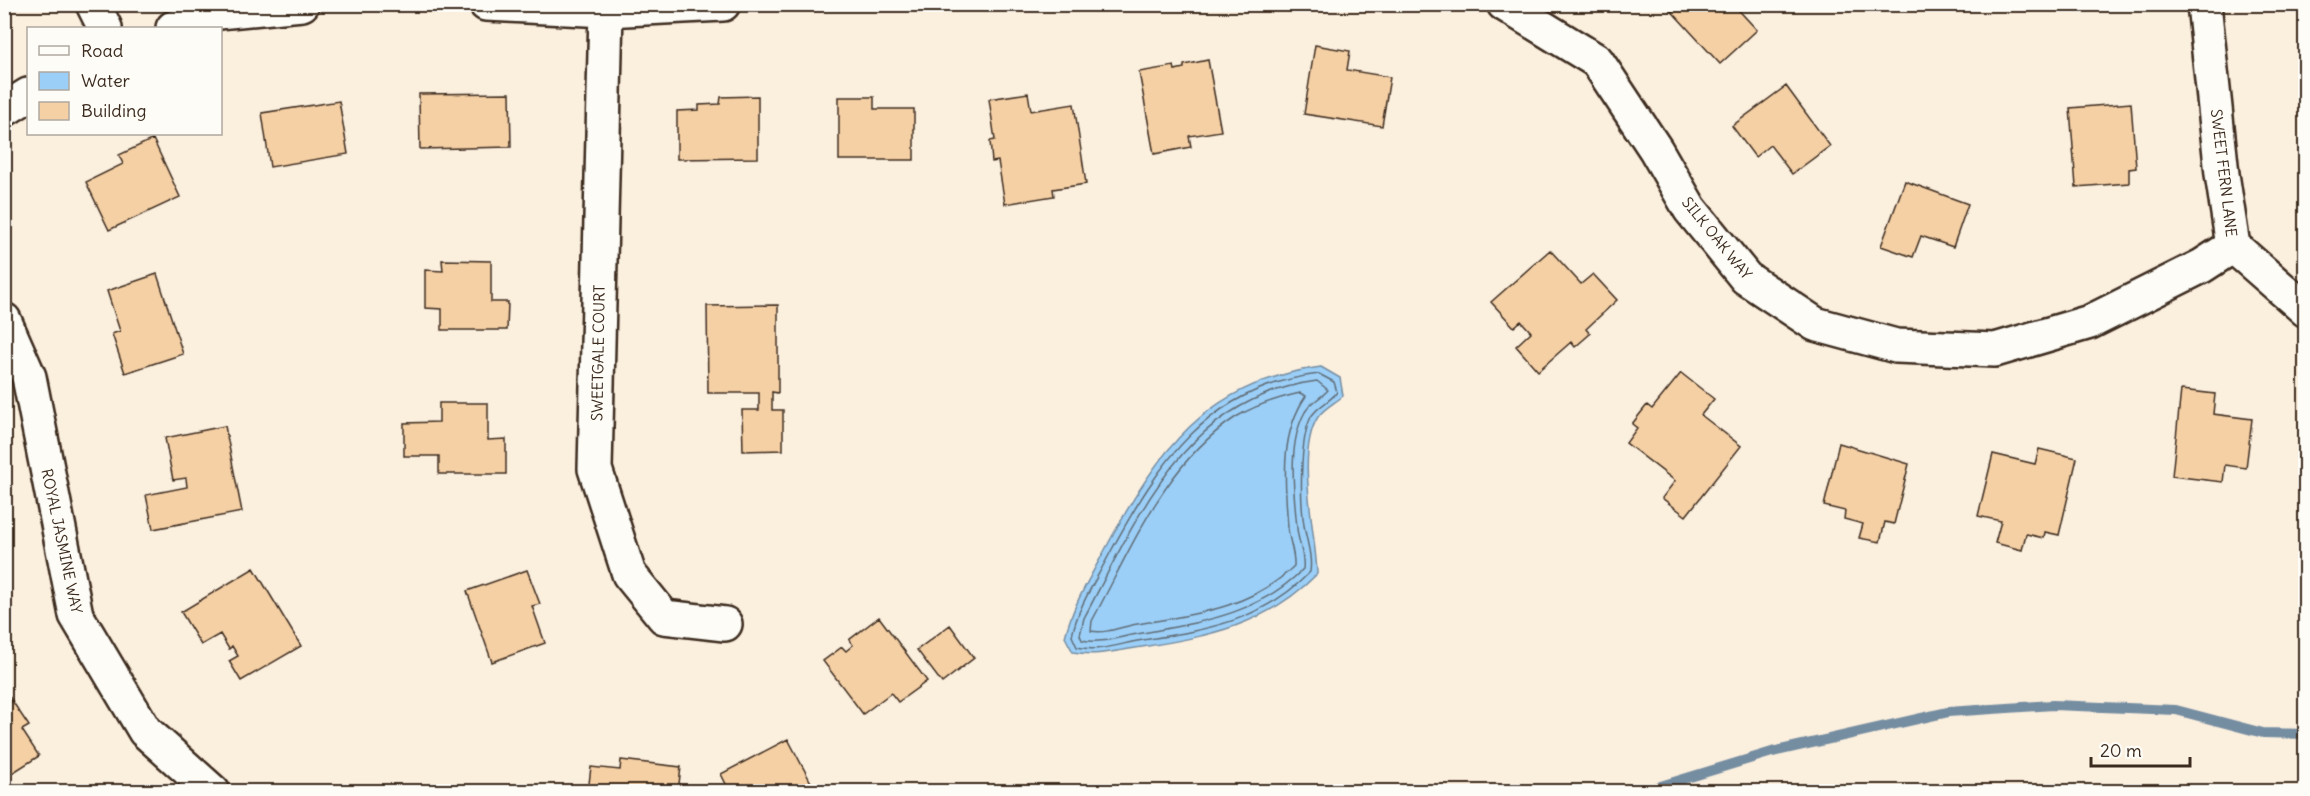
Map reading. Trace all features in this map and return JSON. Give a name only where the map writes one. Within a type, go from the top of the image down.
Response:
[{"type":"street","points":[[93,4],[104,27]]},
{"type":"street","points":[[176,27],[219,12],[302,4]]},
{"type":"street","points":[[486,4],[606,10],[723,4]]},
{"type":"street","name":"SILK OAK WAY","points":[[1504,4],[1597,61],[1656,150],[1690,209],[1746,278],[1815,324],[1896,346],[1995,350],[2090,322],[2202,266],[2233,246]]},
{"type":"street","name":"SWEET FERN LANE","points":[[2204,4],[2222,174],[2233,246],[2306,310]]},
{"type":"street","name":"SWEETGALE COURT","points":[[606,10],[595,469],[629,574],[664,617],[725,624]]},
{"type":"street","points":[[4,110],[27,97]]},
{"type":"street","name":"ROYAL JASMINE WAY","points":[[4,320],[29,377],[76,615],[145,731],[213,792]]},
{"type":"water","points":[[1321,367],[1340,378],[1343,396],[1318,417],[1311,432],[1308,451],[1308,493],[1317,574],[1278,605],[1236,626],[1214,633],[1142,647],[1099,653],[1073,652],[1065,637],[1078,602],[1126,512],[1167,452],[1190,426],[1216,405],[1246,388],[1281,375]]},
{"type":"building","points":[[1665,4],[1733,4],[1757,30],[1720,64]]},
{"type":"building","points":[[1315,45],[1350,51],[1347,70],[1390,77],[1382,126],[1304,114]]},
{"type":"building","points":[[1208,60],[1221,131],[1189,136],[1191,147],[1154,154],[1139,72],[1174,66],[1175,70],[1184,68],[1184,65]]},
{"type":"building","points":[[1786,86],[1830,146],[1792,174],[1770,145],[1755,157],[1732,126]]},
{"type":"building","points":[[510,93],[511,147],[420,149],[419,94]]},
{"type":"building","points":[[1028,93],[1031,111],[1074,104],[1086,184],[1053,189],[1054,196],[1005,204],[998,161],[992,162],[990,141],[995,140],[989,99]]},
{"type":"building","points":[[758,96],[758,158],[677,159],[677,111],[699,110],[699,105],[720,104],[721,97]]},
{"type":"building","points":[[839,97],[874,97],[874,109],[914,109],[914,160],[839,160]]},
{"type":"building","points":[[339,101],[348,154],[270,167],[262,113]]},
{"type":"building","points":[[2131,103],[2136,168],[2129,169],[2129,183],[2076,187],[2070,108]]},
{"type":"building","points":[[153,139],[180,197],[109,230],[86,182],[123,164],[119,155]]},
{"type":"building","points":[[1905,181],[1968,204],[1953,247],[1921,236],[1913,257],[1881,246]]},
{"type":"building","points":[[1550,250],[1581,284],[1593,274],[1617,300],[1586,329],[1590,334],[1575,347],[1571,342],[1538,371],[1516,346],[1531,332],[1521,321],[1514,327],[1491,302]]},
{"type":"building","points":[[442,260],[491,261],[491,302],[508,302],[507,330],[442,330],[442,309],[425,308],[425,270],[443,271]]},
{"type":"building","points":[[157,274],[183,354],[125,373],[112,334],[120,331],[107,291]]},
{"type":"building","points":[[778,305],[778,393],[772,392],[772,410],[783,410],[783,450],[743,451],[742,410],[759,410],[759,393],[708,393],[707,306]]},
{"type":"building","points":[[1681,373],[1714,399],[1701,415],[1741,446],[1686,516],[1662,498],[1675,481],[1626,443],[1637,428],[1632,424],[1647,405],[1652,409]]},
{"type":"building","points":[[2181,390],[2215,394],[2213,414],[2252,419],[2246,468],[2225,465],[2223,482],[2172,476]]},
{"type":"building","points":[[439,403],[488,403],[488,440],[506,439],[506,474],[439,474],[439,456],[404,456],[404,423],[439,422]]},
{"type":"building","points":[[225,426],[242,512],[153,529],[146,495],[187,487],[186,478],[173,480],[165,438]]},
{"type":"building","points":[[1839,443],[1909,464],[1894,524],[1885,522],[1880,542],[1859,538],[1863,524],[1844,519],[1845,511],[1824,506]]},
{"type":"building","points":[[2039,449],[2077,458],[2059,535],[2045,532],[2044,538],[2026,534],[2022,550],[1995,543],[2001,521],[1978,516],[1993,454],[2035,464]]},
{"type":"building","points":[[254,568],[301,646],[241,681],[229,661],[238,656],[232,646],[229,649],[220,634],[201,645],[181,612]]},
{"type":"building","points":[[527,570],[540,604],[532,606],[545,643],[492,662],[467,591]]},
{"type":"building","points":[[879,617],[927,681],[898,702],[891,693],[863,714],[823,661],[842,647],[846,651],[853,645],[849,640]]},
{"type":"building","points":[[950,625],[974,658],[942,683],[917,650]]},
{"type":"building","points":[[4,689],[29,726],[22,730],[39,756],[9,775],[4,768]]},
{"type":"building","points":[[788,739],[816,792],[730,792],[721,774]]},
{"type":"building","points":[[621,760],[681,767],[678,792],[588,792],[591,767],[620,770]]},
{"type":"waterway","points":[[1641,792],[1772,752],[1948,712],[2053,705],[2176,710],[2263,733],[2306,734]]}]
